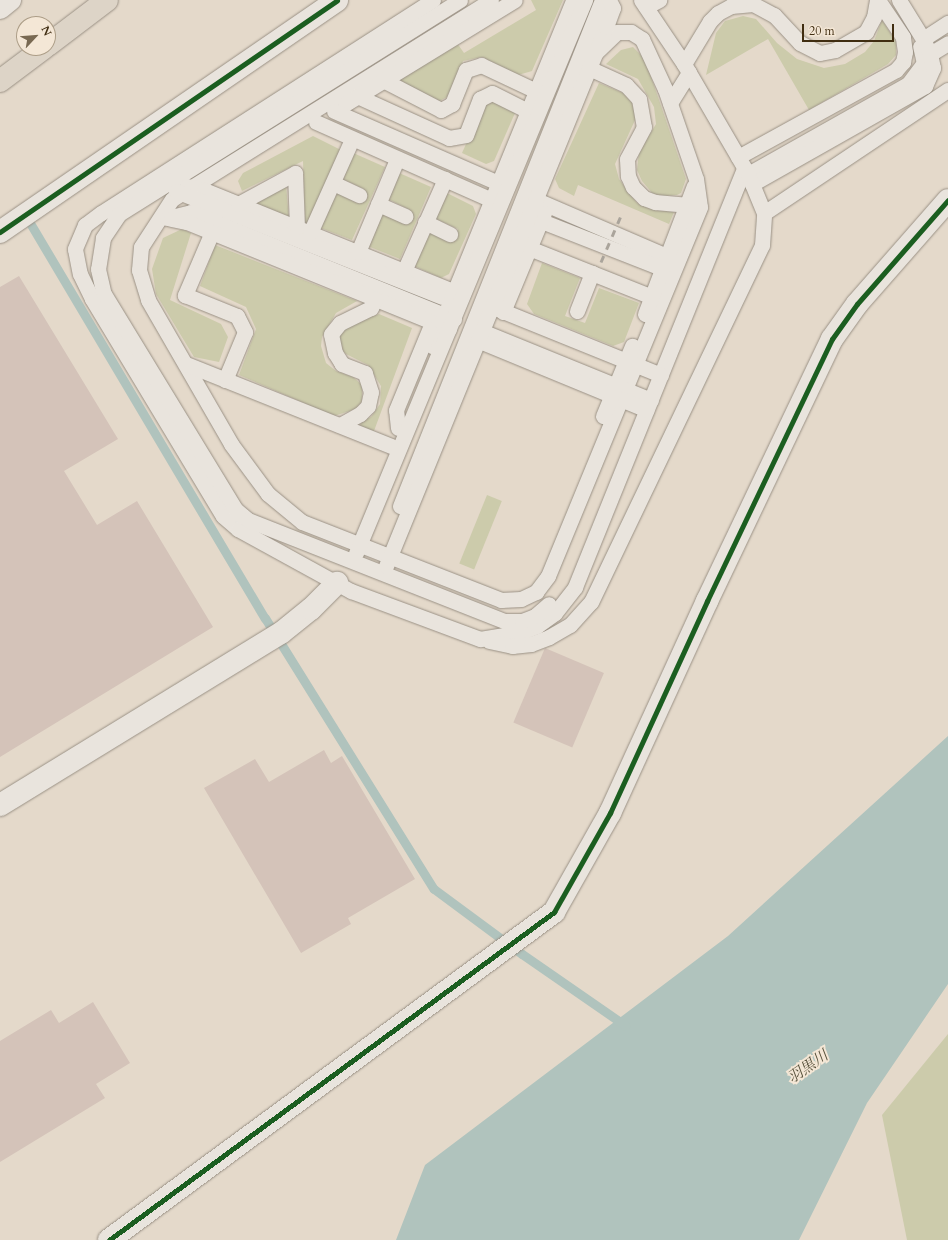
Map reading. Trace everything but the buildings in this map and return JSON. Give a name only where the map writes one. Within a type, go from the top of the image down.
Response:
[{"type":"highway","points":[[56,39],[107,0]]},
{"type":"highway","points":[[0,81],[33,56]]},
{"type":"street","points":[[0,8],[10,0]]},
{"type":"street","points":[[0,232],[337,0]]},
{"type":"street","points":[[109,1240],[554,912],[610,813],[832,339],[857,304],[948,200]]},
{"type":"street","points":[[0,806],[273,637],[311,609],[337,583]]},
{"type":"lane","points":[[433,0],[101,213],[85,225],[75,249],[80,274],[92,299],[223,516],[238,529],[351,591],[480,640],[512,646],[532,644],[570,625],[591,602],[749,276],[762,245],[764,213],[744,169],[649,2]]},
{"type":"lane","points":[[460,0],[119,214],[110,224],[103,238],[98,269],[104,294],[235,509],[248,520],[505,621],[522,621],[534,616],[550,604],[566,583],[645,403]]},
{"type":"lane","points":[[141,247],[193,192],[491,0]]},
{"type":"lane","points":[[515,0],[316,122],[193,192],[172,199],[141,247],[139,270],[148,300],[231,444],[268,494],[302,522],[358,539],[502,592],[518,592],[532,586],[540,574],[618,392],[700,208],[696,179],[670,104],[642,39],[631,32],[617,32],[596,52]]},
{"type":"lane","points":[[358,539],[398,428],[444,322],[457,298],[497,202],[528,111],[573,0]]},
{"type":"lane","points":[[503,186],[585,0]]},
{"type":"lane","points":[[378,571],[475,334],[529,248],[529,216],[536,200],[602,0]]},
{"type":"lane","points":[[489,310],[536,200],[596,52],[613,8],[609,0]]},
{"type":"lane","points":[[480,640],[522,632],[537,626],[555,613],[574,587],[655,378],[744,169],[896,70],[903,62],[905,52],[903,37],[878,0]]},
{"type":"lane","points":[[670,104],[710,21],[731,6],[753,4],[774,15],[800,43],[820,53],[835,50],[866,32],[874,17],[878,0]]},
{"type":"lane","points":[[744,169],[925,86],[933,68],[930,54],[920,33],[899,0]]},
{"type":"lane","points":[[920,33],[948,23]]},
{"type":"lane","points":[[744,169],[908,84],[924,63],[920,33]]},
{"type":"lane","points":[[930,54],[948,43]]},
{"type":"lane","points":[[383,80],[442,110],[452,104],[466,70],[481,65],[536,91]]},
{"type":"lane","points":[[589,68],[626,85],[639,99],[644,127],[627,159],[628,176],[634,187],[644,198],[654,202],[689,205]]},
{"type":"lane","points":[[764,213],[948,90]]},
{"type":"lane","points":[[357,96],[449,138],[466,134],[480,99],[492,93],[528,111]]},
{"type":"lane","points":[[334,110],[536,200],[664,262]]},
{"type":"lane","points":[[316,122],[529,216],[664,262]]},
{"type":"lane","points":[[303,230],[332,183],[352,139]]},
{"type":"lane","points":[[358,252],[397,159]]},
{"type":"lane","points":[[238,204],[295,173],[303,230]]},
{"type":"lane","points":[[404,271],[445,179]]},
{"type":"lane","points":[[629,367],[664,262],[689,205],[696,179]]},
{"type":"lane","points":[[332,183],[359,195]]},
{"type":"lane","points":[[164,186],[238,204],[404,271],[457,298]]},
{"type":"lane","points":[[193,192],[655,378]]},
{"type":"lane","points":[[378,204],[405,216]]},
{"type":"lane","points":[[167,218],[191,212],[444,322]]},
{"type":"lane","points":[[167,218],[187,222],[375,298],[475,334],[645,403]]},
{"type":"lane","points":[[425,222],[450,234]]},
{"type":"lane","points":[[212,232],[185,295],[237,316],[245,332],[225,380]]},
{"type":"lane","points":[[529,248],[652,297]]},
{"type":"lane","points":[[577,311],[592,273]]},
{"type":"lane","points":[[340,425],[360,414],[368,406],[371,392],[365,373],[342,364],[335,353],[331,334],[340,323],[371,308],[375,298]]},
{"type":"lane","points":[[349,560],[444,322]]},
{"type":"lane","points":[[186,364],[391,446]]},
{"type":"green space","points":[[531,0],[563,0],[532,71],[518,75],[482,57],[463,61],[447,97],[436,103],[397,80],[457,43],[464,53],[536,10]]},
{"type":"green space","points":[[743,16],[756,19],[777,43],[797,59],[824,68],[845,64],[865,52],[874,41],[882,20],[896,42],[896,55],[888,64],[809,110],[768,39],[706,75],[716,33],[725,21]]},
{"type":"green space","points":[[633,47],[645,59],[686,179],[681,193],[677,195],[664,196],[653,194],[642,181],[637,170],[639,152],[656,124],[654,107],[638,79],[606,64],[621,50]]},
{"type":"green space","points":[[599,83],[623,93],[632,103],[636,118],[615,164],[619,179],[637,203],[656,210],[674,212],[669,224],[578,185],[574,196],[559,188],[555,179]]},
{"type":"green space","points":[[493,101],[515,113],[494,161],[486,164],[462,153],[483,106]]},
{"type":"green space","points":[[313,136],[341,150],[308,224],[305,222],[303,161],[242,191],[238,181],[243,173]]},
{"type":"green space","points":[[351,152],[385,167],[352,240],[318,227],[335,191],[358,201],[364,189],[340,178]]},
{"type":"green space","points":[[397,172],[431,187],[400,259],[365,245],[381,211],[404,222],[410,210],[386,198]]},
{"type":"green space","points":[[286,185],[289,219],[254,202]]},
{"type":"green space","points":[[445,192],[473,206],[476,214],[449,274],[441,278],[414,266],[429,231],[453,241],[458,229],[434,218]]},
{"type":"green space","points":[[182,229],[191,233],[170,300],[221,324],[228,337],[219,362],[194,357],[156,294],[152,269],[163,238]]},
{"type":"green space","points":[[215,245],[357,301],[336,313],[322,337],[321,346],[326,363],[336,371],[353,377],[362,385],[362,401],[356,409],[334,416],[239,375],[256,329],[246,307],[200,286]]},
{"type":"green space","points":[[542,263],[580,278],[565,316],[585,323],[599,288],[639,303],[624,342],[613,346],[534,314],[527,304]]},
{"type":"green space","points":[[379,314],[412,328],[374,431],[360,426],[362,421],[371,417],[380,404],[381,386],[368,365],[346,354],[340,349],[338,340],[340,332],[346,325]]},
{"type":"green space","points":[[487,495],[502,501],[474,570],[459,564]]},
{"type":"green space","points":[[948,1034],[948,1240],[907,1240],[882,1115]]},
{"type":"water","name":"羽黒川","points":[[948,736],[948,984],[867,1103],[799,1240],[396,1240],[425,1165],[728,936]]},
{"type":"waterway","points":[[30,223],[265,618],[434,889],[522,954],[626,1026]]},
{"type":"railway","points":[[601,262],[623,211]]},
{"type":"cycle path","points":[[0,232],[337,0]]},
{"type":"cycle path","points":[[109,1240],[554,912],[610,813],[707,601],[832,339],[857,304],[948,200]]}]
